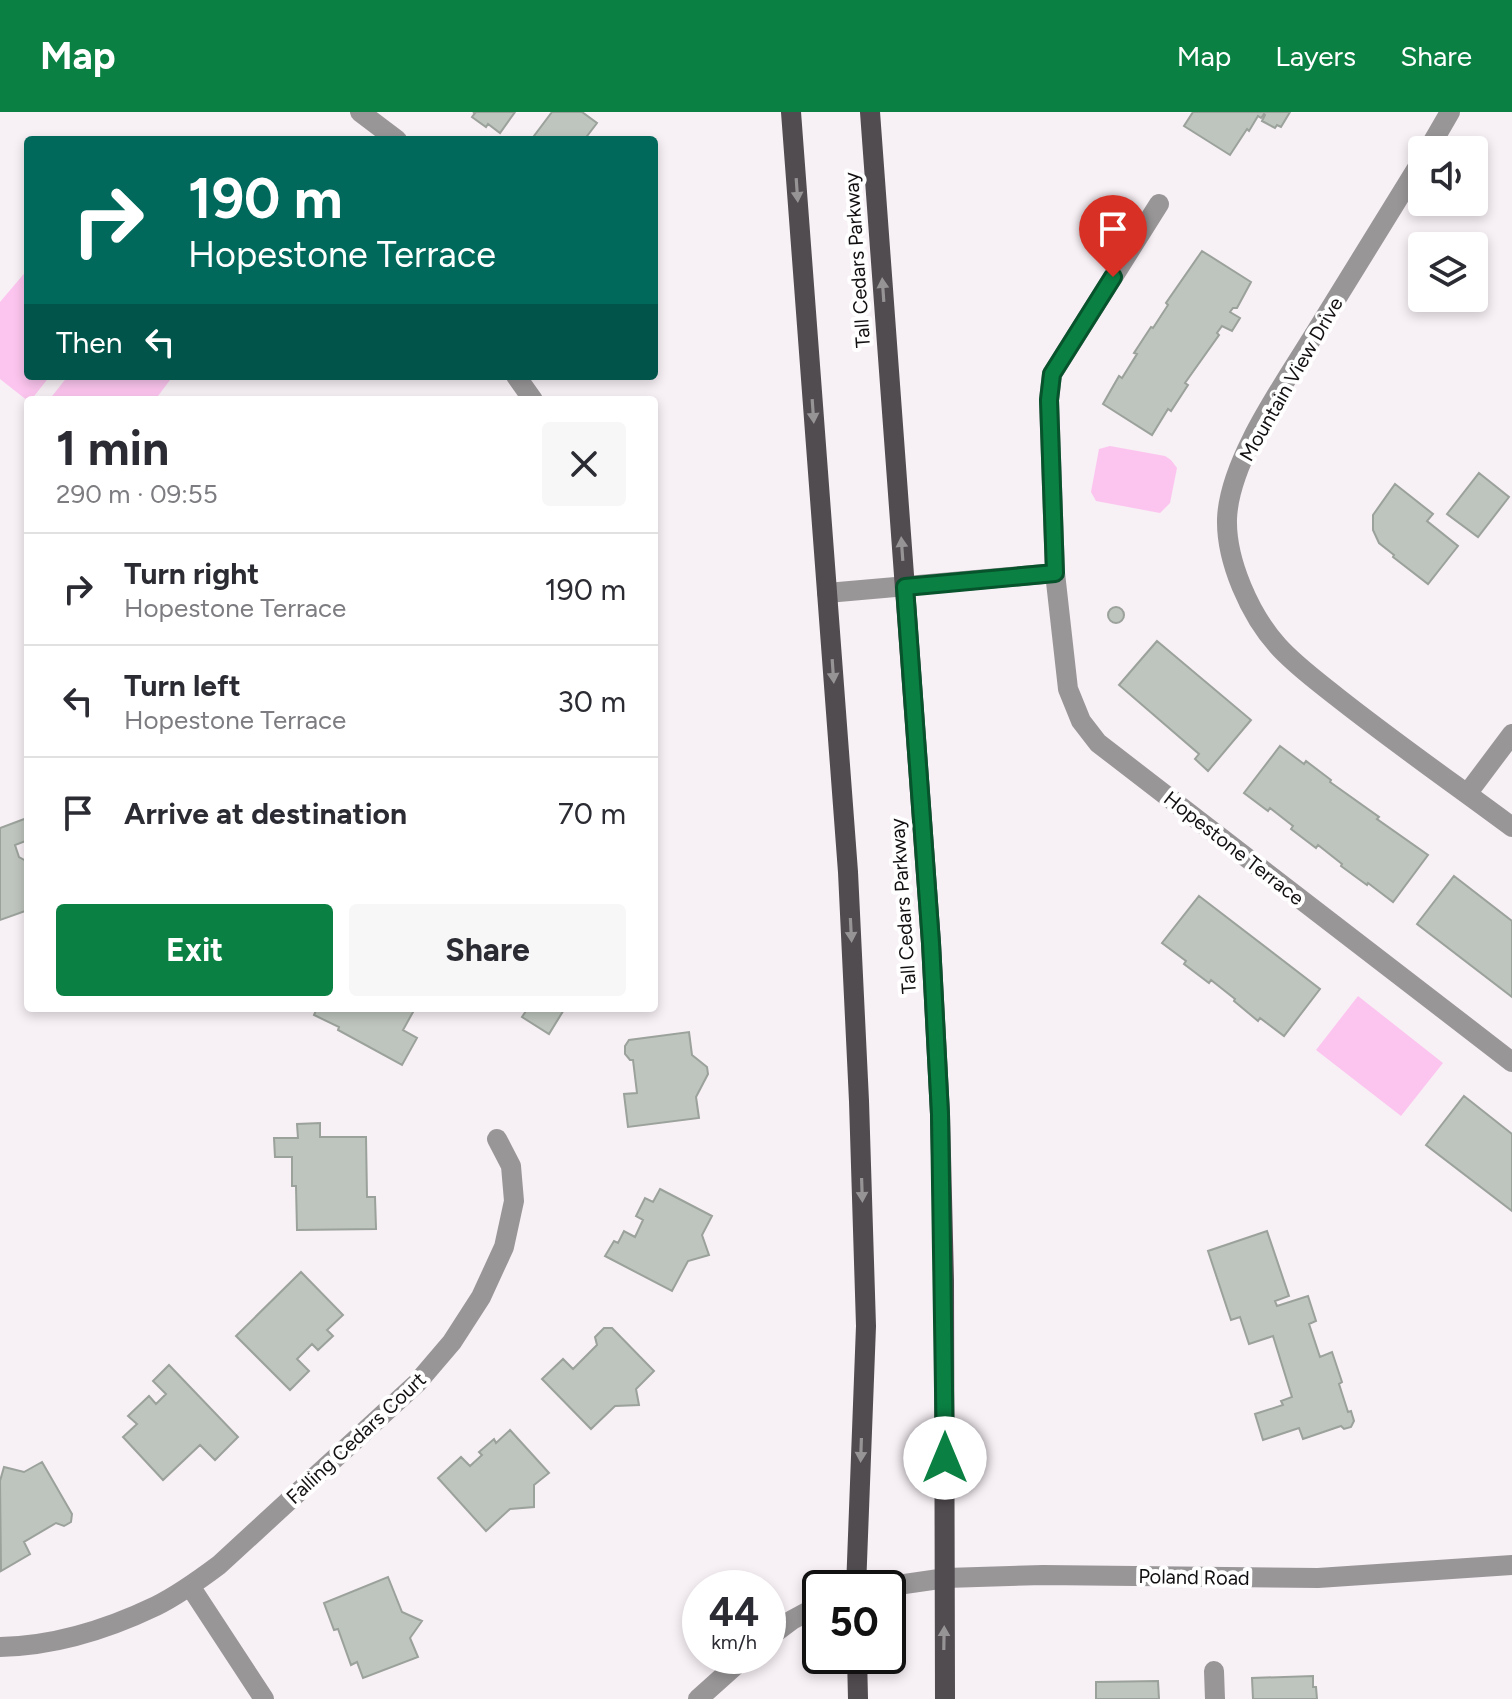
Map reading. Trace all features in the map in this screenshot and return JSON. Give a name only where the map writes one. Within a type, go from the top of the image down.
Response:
[{"type":"main road","points":[[791,112],[848,872],[859,1085],[866,1326],[857,1570]]},
{"type":"main road","name":"Tall Cedars Parkway","points":[[870,112],[931,943],[940,1114],[944,1281],[945,1699]]},
{"type":"main road","points":[[857,1674],[858,1699]]},
{"type":"street","points":[[360,112],[392,136]]},
{"type":"street","points":[[1436,136],[1450,112]]},
{"type":"street","name":"Mountain View Drive","points":[[1408,183],[1267,413],[1239,469],[1227,519],[1229,549],[1258,620],[1297,665],[1512,827]]},
{"type":"street","name":"Hopestone Terrace","points":[[1159,204],[1052,374],[1049,400],[1055,573],[1068,689],[1081,721],[1098,743],[1512,1062]]},
{"type":"street","points":[[827,593],[1055,573]]},
{"type":"street","points":[[1467,794],[1512,734]]},
{"type":"street","name":"Falling Cedars Court","points":[[0,1647],[58,1640],[109,1626],[158,1605],[190,1586],[219,1565],[405,1393],[452,1342],[481,1297],[504,1247],[514,1201],[511,1166],[497,1139]]},
{"type":"street","name":"Poland Road","points":[[906,1584],[946,1578],[1043,1575],[1318,1578],[1512,1565]]},
{"type":"street","points":[[190,1586],[264,1699]]},
{"type":"street","points":[[1214,1671],[1215,1699]]},
{"type":"street","points":[[698,1699],[726,1674]]},
{"type":"shaded area","points":[[24,274],[24,380],[47,380],[34,396],[24,398],[0,379],[0,302]]},
{"type":"shaded area","points":[[65,380],[170,380],[158,396],[52,396]]},
{"type":"shaded area","points":[[1110,446],[1165,456],[1177,468],[1170,503],[1160,513],[1096,501],[1091,492],[1099,449]]},
{"type":"shaded area","points":[[1358,996],[1443,1063],[1401,1116],[1316,1050]]},
{"type":"building","points":[[473,112],[515,112],[500,133],[472,117]]},
{"type":"building","points":[[552,112],[582,112],[597,123],[587,136],[534,136]]},
{"type":"building","points":[[1193,112],[1290,112],[1281,127],[1277,125],[1275,128],[1262,121],[1264,114],[1261,118],[1258,116],[1230,155],[1184,126]]},
{"type":"building","points":[[1202,251],[1251,282],[1237,308],[1230,312],[1240,318],[1232,331],[1222,326],[1185,383],[1188,385],[1152,435],[1103,404]]},
{"type":"building","points":[[1479,473],[1509,497],[1478,537],[1447,514]]},
{"type":"building","points":[[1395,484],[1433,514],[1427,521],[1458,546],[1428,584],[1393,557],[1379,543],[1373,530],[1373,515]]},
{"type":"building","points":[[1113,607],[1119,607],[1124,615],[1122,621],[1113,623],[1108,618],[1108,612]]},
{"type":"building","points":[[1157,641],[1251,720],[1208,771],[1195,759],[1199,754],[1119,685]]},
{"type":"building","points":[[1280,746],[1304,764],[1306,761],[1379,817],[1377,819],[1428,855],[1393,902],[1341,866],[1318,845],[1316,848],[1291,829],[1293,826],[1270,808],[1268,811],[1244,793]]},
{"type":"building","points":[[24,819],[24,842],[15,845],[19,857],[24,860],[24,911],[0,920],[0,828]]},
{"type":"building","points":[[1454,876],[1512,921],[1512,997],[1417,924]]},
{"type":"building","points":[[1199,896],[1320,989],[1284,1036],[1260,1018],[1258,1021],[1235,999],[1184,964],[1186,961],[1162,943]]},
{"type":"building","points":[[315,1012],[413,1012],[403,1030],[417,1038],[402,1065],[314,1015]]},
{"type":"building","points":[[525,1012],[563,1012],[549,1034],[522,1017]]},
{"type":"building","points":[[689,1032],[692,1055],[707,1067],[708,1074],[696,1097],[699,1118],[628,1127],[624,1094],[637,1093],[633,1060],[625,1054],[625,1046],[629,1040]]},
{"type":"building","points":[[1464,1096],[1512,1134],[1512,1211],[1426,1145]]},
{"type":"building","points":[[320,1123],[320,1137],[366,1137],[367,1197],[375,1197],[376,1229],[297,1230],[292,1157],[275,1157],[274,1138],[298,1138],[297,1124]]},
{"type":"building","points":[[660,1189],[712,1216],[702,1235],[709,1255],[688,1261],[672,1291],[605,1256],[614,1241],[618,1243],[624,1231],[635,1237],[643,1220],[636,1216],[645,1198],[653,1202]]},
{"type":"building","points":[[1267,1231],[1289,1296],[1275,1301],[1277,1306],[1308,1296],[1316,1321],[1309,1324],[1320,1357],[1332,1352],[1342,1382],[1339,1384],[1354,1421],[1351,1427],[1344,1429],[1341,1426],[1303,1439],[1299,1428],[1263,1440],[1255,1414],[1283,1405],[1281,1401],[1292,1397],[1273,1336],[1249,1344],[1240,1317],[1231,1320],[1208,1251]]},
{"type":"building","points":[[301,1272],[343,1315],[327,1330],[333,1336],[318,1350],[312,1344],[297,1359],[309,1371],[290,1390],[236,1336]]},
{"type":"building","points":[[604,1328],[612,1328],[654,1371],[636,1389],[639,1405],[615,1406],[591,1429],[542,1379],[563,1359],[573,1369],[597,1345],[595,1337]]},
{"type":"building","points":[[169,1365],[238,1437],[215,1460],[200,1445],[163,1480],[123,1437],[137,1424],[128,1416],[149,1396],[156,1404],[166,1394],[153,1381]]},
{"type":"building","points":[[510,1430],[549,1473],[534,1485],[534,1507],[510,1509],[486,1531],[438,1478],[461,1457],[470,1466],[482,1455],[479,1452],[494,1439],[496,1443]]},
{"type":"building","points":[[42,1462],[72,1514],[71,1522],[64,1526],[56,1523],[24,1542],[30,1554],[1,1571],[0,1481],[4,1467],[24,1472]]},
{"type":"building","points":[[388,1577],[402,1612],[422,1621],[410,1638],[418,1657],[363,1678],[357,1662],[351,1665],[338,1629],[334,1630],[324,1603]]},
{"type":"building","points":[[1313,1676],[1317,1699],[1253,1699],[1252,1678]]},
{"type":"building","points":[[1158,1681],[1159,1699],[1096,1699],[1096,1682]]},
{"type":"route","points":[[945,1458],[940,1114],[905,587],[1055,573],[1049,400],[1052,374],[1113,277]]}]
